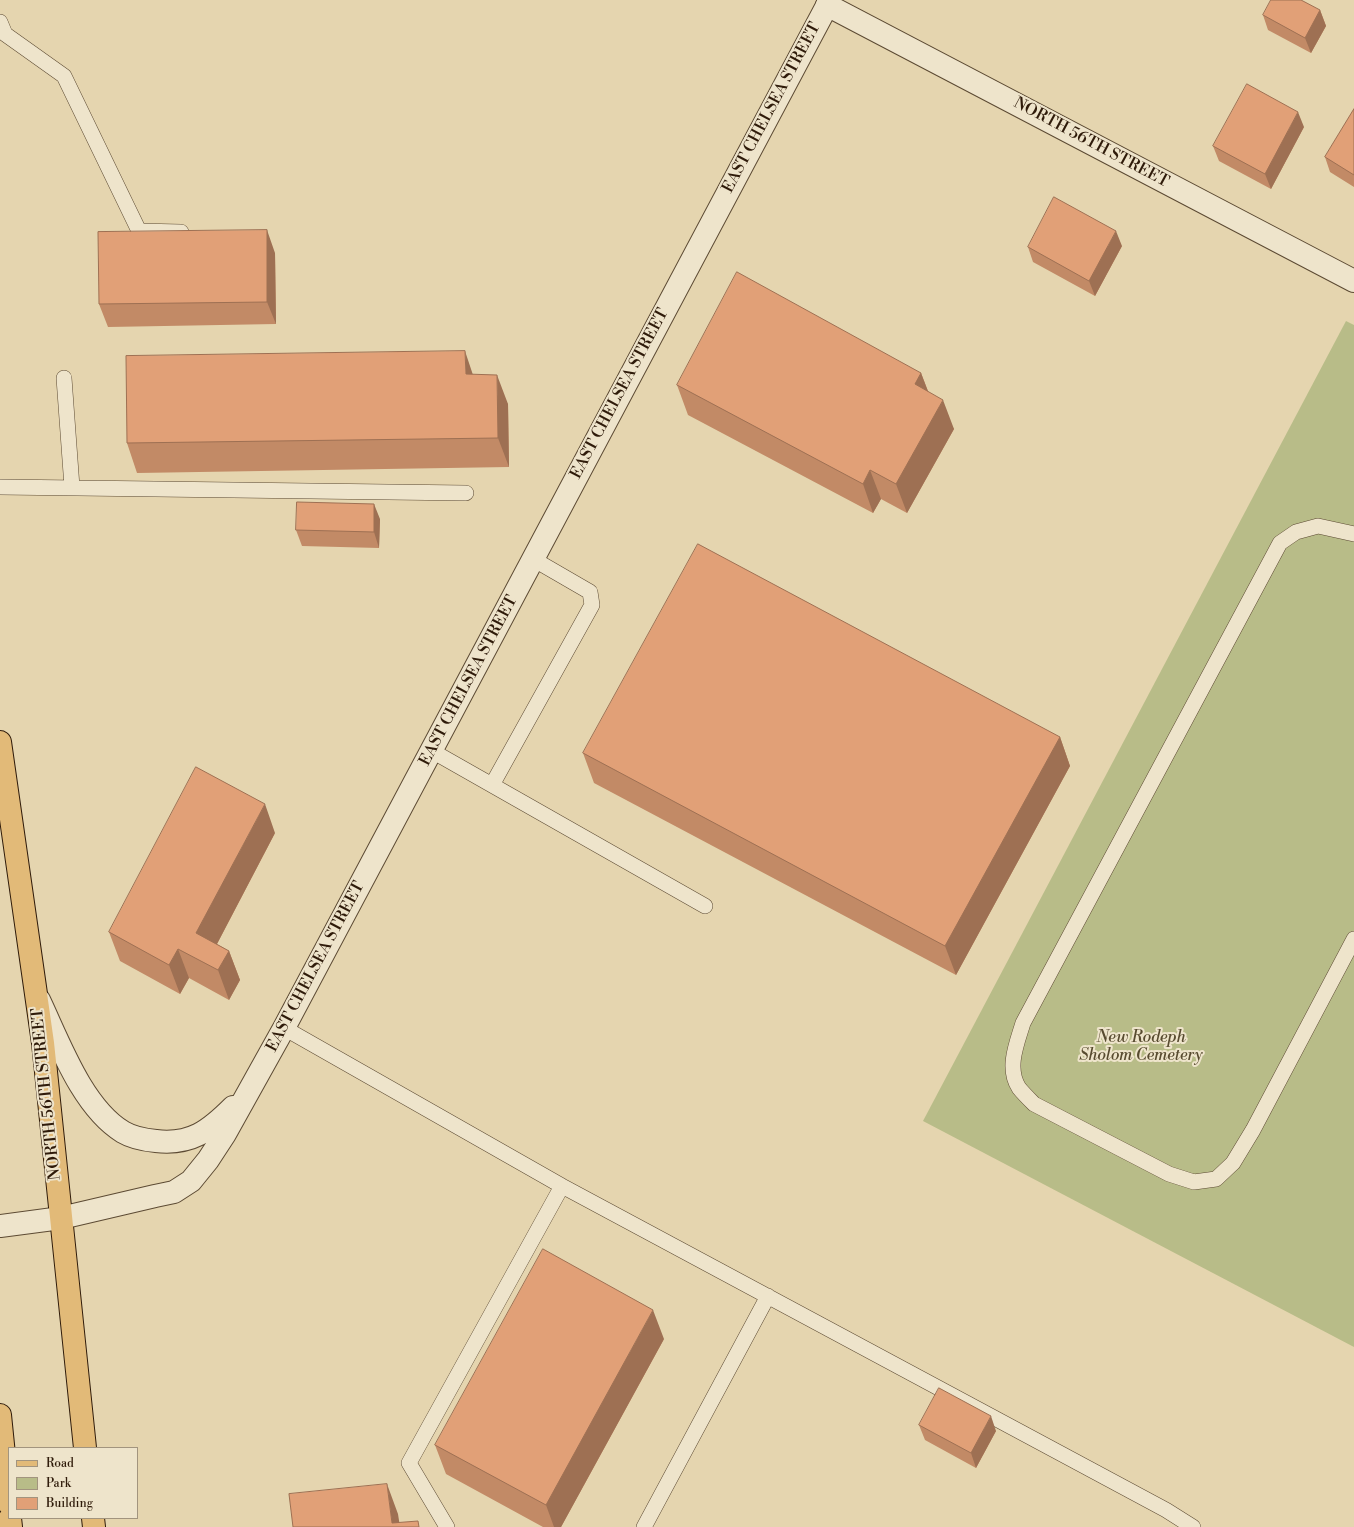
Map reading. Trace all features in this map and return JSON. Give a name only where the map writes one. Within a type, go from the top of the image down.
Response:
[{"type":"main road","name":"NORTH 56TH STREET","points":[[0,742],[44,1051],[85,1447]]},
{"type":"main road","points":[[0,1415],[8,1494]]},
{"type":"street","name":"NORTH 56TH STREET","points":[[828,2],[1354,281]]},
{"type":"street","name":"EAST CHELSEA STREET","points":[[0,1226],[61,1218],[174,1192],[191,1181],[212,1154],[284,1028],[828,2]]},
{"type":"street","points":[[36,993],[76,1077],[106,1118],[124,1132],[144,1140],[151,1141],[167,1142],[191,1139],[208,1130],[220,1121],[249,1091]]},
{"type":"lane","points":[[2,31],[64,76],[139,231],[192,232]]},
{"type":"lane","points":[[64,378],[72,487]]},
{"type":"lane","points":[[0,488],[72,487],[466,493]]},
{"type":"lane","points":[[1354,534],[1318,526],[1296,532],[1280,543],[1023,1023],[1014,1051],[1013,1072],[1018,1087],[1034,1104],[1169,1174],[1194,1182],[1216,1179],[1233,1163],[1253,1130],[1354,939]]},
{"type":"lane","points":[[492,785],[592,605],[590,592],[533,559]]},
{"type":"lane","points":[[432,750],[705,906]]},
{"type":"lane","points":[[284,1028],[562,1186],[1159,1506],[1193,1527]]},
{"type":"lane","points":[[447,1527],[409,1463],[562,1186]]},
{"type":"lane","points":[[644,1527],[768,1296]]},
{"type":"green space","name":"New Rodeph Sholom Cemetery","points":[[1346,321],[1354,325],[1354,1347],[923,1121]]},
{"type":"building","points":[[1271,0],[1301,0],[1320,10],[1305,38],[1263,15]]},
{"type":"building","points":[[1247,84],[1298,112],[1265,174],[1213,146]]},
{"type":"building","points":[[1354,109],[1354,175],[1325,157]]},
{"type":"building","points":[[1054,197],[1116,231],[1089,281],[1028,247]]},
{"type":"building","points":[[267,230],[267,302],[99,304],[98,232]]},
{"type":"building","points":[[737,272],[921,373],[915,384],[943,400],[896,484],[870,470],[863,484],[677,385]]},
{"type":"building","points":[[465,351],[466,374],[497,375],[498,438],[127,443],[126,356]]},
{"type":"building","points":[[297,502],[374,504],[374,532],[296,530]]},
{"type":"building","points":[[698,544],[1060,737],[945,946],[583,753]]},
{"type":"building","points":[[196,767],[265,804],[196,933],[229,951],[218,970],[178,949],[169,965],[109,932]]},
{"type":"building","points":[[543,1249],[653,1310],[546,1505],[435,1445]]},
{"type":"building","points":[[939,1388],[991,1416],[971,1453],[919,1425]]},
{"type":"building","points":[[387,1484],[392,1523],[418,1521],[419,1527],[293,1527],[289,1494]]}]
